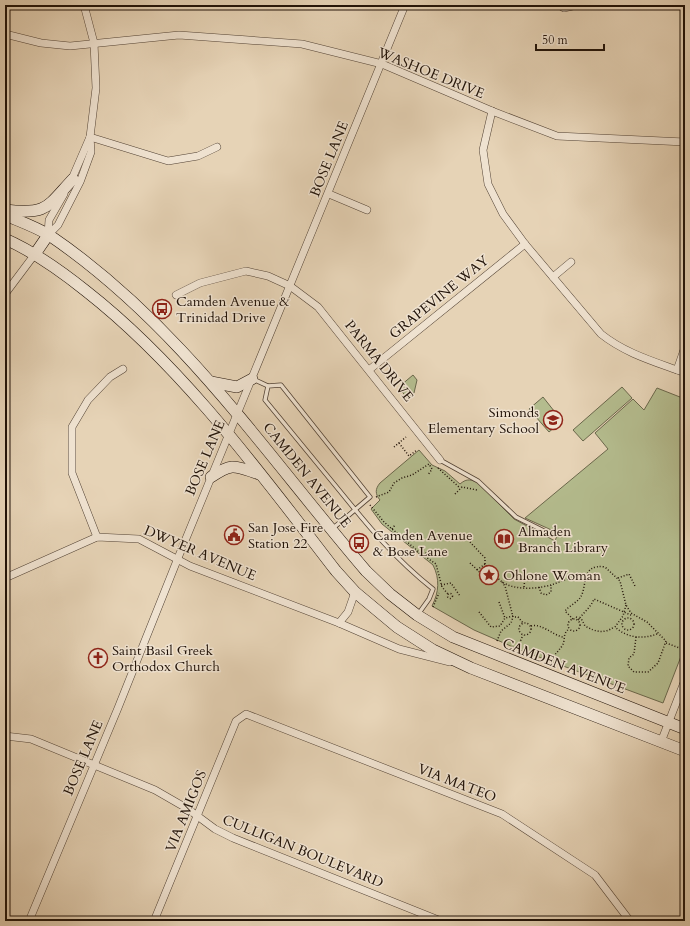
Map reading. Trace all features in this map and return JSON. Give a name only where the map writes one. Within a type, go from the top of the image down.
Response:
[{"type":"main road","points":[[5,210],[28,213],[46,208],[73,178]]},
{"type":"main road","name":"CAMDEN AVENUE","points":[[5,215],[48,235],[89,266],[137,306],[188,356],[239,413],[331,529],[371,576],[390,594],[417,615],[453,637],[488,652],[685,729]]},
{"type":"main road","points":[[35,254],[48,235]]},
{"type":"main road","points":[[5,239],[52,264],[120,318],[172,371],[229,436],[355,592],[397,627],[432,650],[471,668],[685,751]]},
{"type":"main road","points":[[211,382],[237,387],[252,379]]},
{"type":"main road","points":[[212,477],[225,468],[232,466],[259,474]]},
{"type":"street","points":[[48,235],[58,225],[80,182],[91,152],[90,137],[96,88],[94,43],[84,5]]},
{"type":"street","name":"BOSE LANE","points":[[29,921],[329,194],[405,5]]},
{"type":"street","points":[[559,5],[564,8],[577,5]]},
{"type":"street","name":"WASHOE DRIVE","points":[[5,34],[41,43],[70,46],[179,35],[294,43],[382,64],[492,111],[557,136],[685,142]]},
{"type":"street","points":[[492,111],[483,150],[488,184],[503,214],[525,244],[591,325],[614,345],[629,353],[685,373]]},
{"type":"street","points":[[90,137],[168,160],[198,156],[217,147]]},
{"type":"street","points":[[48,235],[49,220],[73,178],[90,137]]},
{"type":"street","points":[[329,194],[367,210]]},
{"type":"street","name":"GRAPEVINE WAY","points":[[369,370],[525,244]]},
{"type":"street","points":[[5,294],[35,254]]},
{"type":"street","points":[[553,278],[571,262]]},
{"type":"street","name":"PARMA DRIVE","points":[[176,295],[200,283],[246,271],[268,276],[290,286],[318,308],[440,460]]},
{"type":"street","points":[[676,370],[685,347]]},
{"type":"street","points":[[97,537],[72,474],[72,427],[88,400],[110,378],[123,369]]},
{"type":"street","name":"DWYER AVENUE","points":[[5,578],[97,537],[139,539],[178,558],[190,566],[339,623],[399,648],[471,668]]},
{"type":"street","points":[[339,623],[348,612],[355,592]]},
{"type":"street","points":[[661,742],[685,680]]},
{"type":"street","name":"VIA AMIGOS","points":[[154,921],[236,721],[246,714]]},
{"type":"street","name":"VIA MATEO","points":[[246,714],[502,814],[594,875],[630,921]]},
{"type":"street","name":"CULLIGAN BOULEVARD","points":[[5,736],[32,739],[155,790],[182,806],[215,829],[233,838],[441,921]]},
{"type":"lane","points":[[252,379],[268,386],[281,385],[369,499],[331,529]]},
{"type":"lane","points":[[268,386],[265,400],[381,542],[407,569],[433,589],[427,604],[417,615]]},
{"type":"lane","points":[[440,460],[478,481],[516,517],[550,534]]},
{"type":"path","points":[[394,447],[406,437]]},
{"type":"path","points":[[399,443],[409,456],[417,450]]},
{"type":"path","points":[[428,464],[430,462],[460,488]]},
{"type":"path","points":[[428,475],[432,469],[429,464],[412,475],[402,478],[394,483],[389,492],[379,497],[369,499],[384,522],[420,553],[436,564],[442,585],[448,594]]},
{"type":"path","points":[[455,494],[460,488],[464,487],[476,490],[485,487]]},
{"type":"path","points":[[392,529],[396,525]]},
{"type":"path","points":[[470,542],[485,558],[485,564],[505,586],[513,617],[508,627],[501,631],[497,641]]},
{"type":"path","points":[[420,553],[438,553]]},
{"type":"path","points":[[470,563],[486,578],[498,577]]},
{"type":"path","points":[[476,570],[485,564]]},
{"type":"path","points":[[579,619],[573,619],[565,611],[580,598],[584,579],[588,573],[600,566],[605,567],[618,578],[622,586],[626,605],[635,616]]},
{"type":"path","points":[[554,572],[558,582]]},
{"type":"path","points":[[618,578],[629,574],[634,586]]},
{"type":"path","points":[[524,588],[525,577]]},
{"type":"path","points":[[502,582],[524,588],[551,585],[570,578],[584,579]]},
{"type":"path","points":[[442,585],[452,583],[459,596]]},
{"type":"path","points":[[539,587],[541,593],[546,595],[551,592],[551,585]]},
{"type":"path","points":[[569,629],[573,631],[578,630],[581,625],[579,619],[582,613],[591,606],[594,599],[647,622],[665,638],[666,643],[656,667],[648,672],[634,672],[628,666],[629,658],[634,654],[636,637]]},
{"type":"path","points":[[479,612],[491,627],[500,626],[505,618],[500,602]]},
{"type":"path","points":[[576,617],[584,622],[585,626],[597,631],[605,631],[615,626],[624,612],[626,605]]},
{"type":"path","points":[[505,618],[518,617],[523,622],[528,623],[531,626],[536,626],[556,636],[563,637]]},
{"type":"path","points":[[551,662],[555,651],[562,644],[563,637],[569,629],[569,623],[573,619]]},
{"type":"path","points":[[628,619],[633,622],[631,629],[626,630],[623,628],[622,622],[624,620],[628,619]]},
{"type":"path","points":[[523,622],[519,627],[520,632],[523,635]]},
{"type":"path","points":[[523,635],[530,633],[531,626]]},
{"type":"path","points":[[615,626],[623,633],[636,637],[650,637],[659,633]]},
{"type":"path","points":[[517,649],[523,635]]},
{"type":"path","points":[[666,643],[685,650]]},
{"type":"green space","points":[[413,375],[417,380],[414,393],[407,398],[400,389],[400,386]]},
{"type":"green space","points":[[622,387],[632,398],[583,441],[573,430]]},
{"type":"green space","points":[[657,388],[685,399],[685,646],[663,703],[520,650],[474,630],[432,606],[438,586],[437,575],[433,565],[382,524],[371,509],[380,500],[376,492],[380,483],[419,450],[432,465],[445,471],[460,484],[468,480],[477,482],[514,519],[555,541],[558,533],[525,518],[608,449],[595,433],[633,399],[644,410]]},
{"type":"green space","points":[[543,397],[562,421],[549,432],[529,409]]},
{"type":"place","name":"Camden Avenue & Trinidad Drive","points":[[162,309]]},
{"type":"place","name":"Simonds Elementary School","points":[[553,420]]},
{"type":"place","name":"San Jose Fire Station 22","points":[[234,535]]},
{"type":"place","name":"Almaden Branch Library","points":[[504,539]]},
{"type":"place","name":"Camden Avenue & Bose Lane","points":[[359,543]]},
{"type":"place","name":"Ohlone Woman","points":[[489,575]]},
{"type":"place","name":"Saint Basil Greek Orthodox Church","points":[[98,658]]}]
